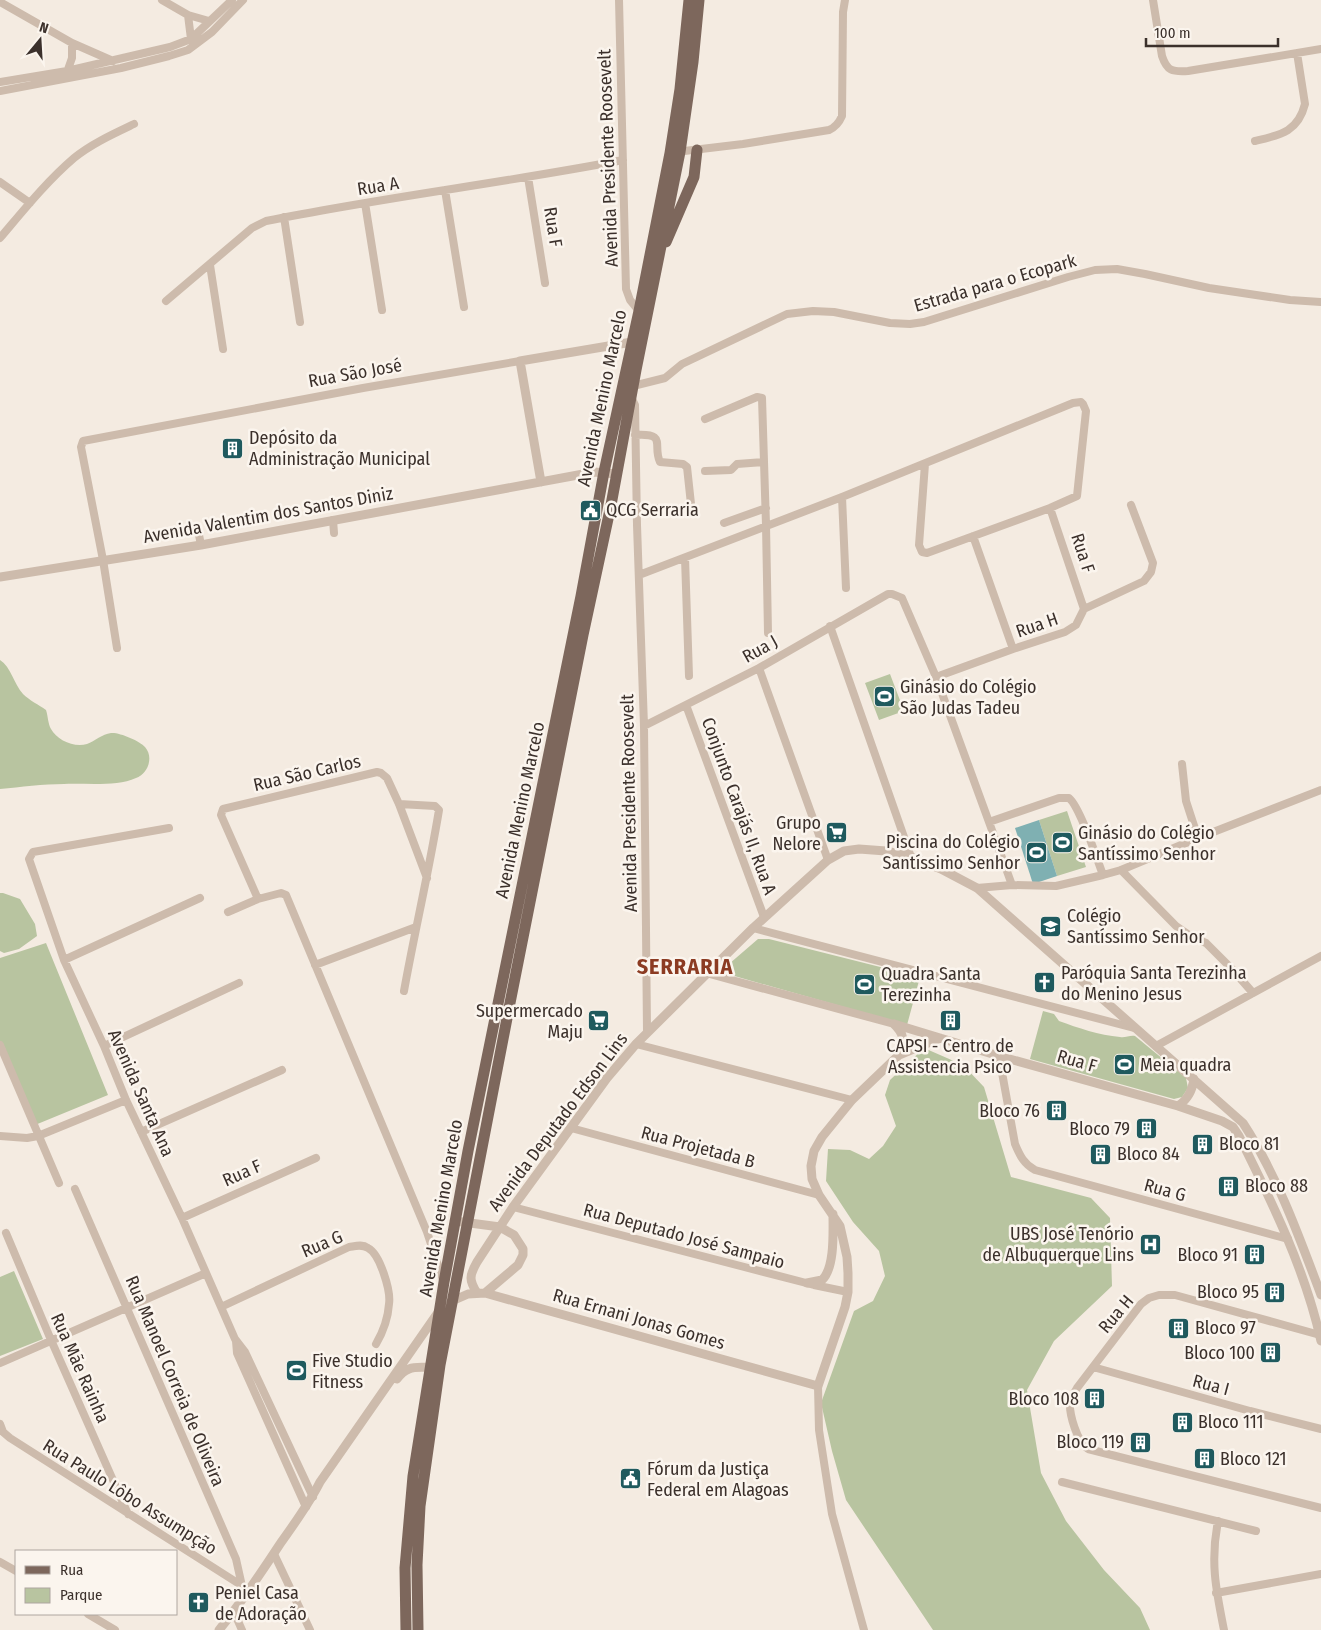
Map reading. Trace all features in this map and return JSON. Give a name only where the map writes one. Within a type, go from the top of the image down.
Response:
[{"type":"main road","name":"Avenida Menino Marcelo","points":[[406,1630],[405,1568],[413,1476],[435,1366],[452,1301],[585,626],[617,474],[657,262],[675,152],[689,0]]},
{"type":"main road","name":"Avenida Menino Marcelo","points":[[418,1630],[416,1564],[420,1506],[440,1309],[454,1221],[579,606],[604,472],[675,152],[693,62],[699,0]]},
{"type":"main road","points":[[657,262],[694,177],[697,150]]},
{"type":"street","points":[[162,0],[188,15],[210,21]]},
{"type":"street","points":[[0,91],[66,75],[113,60],[170,47],[191,38],[232,0]]},
{"type":"street","points":[[0,82],[121,68],[188,50],[212,32],[243,0]]},
{"type":"street","name":"Avenida Presidente Roosevelt","points":[[619,0],[626,289],[630,300],[639,310]]},
{"type":"street","points":[[675,152],[697,150],[744,140],[829,130],[838,124],[842,116],[843,12],[845,0]]},
{"type":"street","points":[[1153,0],[1162,56],[1164,64],[1170,69],[1177,71],[1188,70],[1321,49]]},
{"type":"street","points":[[0,2],[72,43],[113,60],[121,68]]},
{"type":"street","points":[[188,15],[191,38]]},
{"type":"street","points":[[66,75],[72,58],[72,43]]},
{"type":"street","points":[[1256,140],[1280,135],[1290,130],[1302,112],[1305,104],[1297,53]]},
{"type":"street","points":[[0,238],[30,203],[74,158],[91,146],[134,124]]},
{"type":"street","name":"Rua A","points":[[166,302],[252,228],[266,221],[623,160]]},
{"type":"street","name":"Rua F","points":[[528,177],[545,283]]},
{"type":"street","points":[[0,182],[30,203]]},
{"type":"street","points":[[445,190],[464,307]]},
{"type":"street","points":[[365,203],[382,310]]},
{"type":"street","points":[[284,217],[300,322]]},
{"type":"street","points":[[210,265],[223,349]]},
{"type":"street","name":"Estrada para o Ecopark","points":[[632,391],[664,378],[682,364],[787,314],[813,311],[834,312],[890,323],[917,323],[1035,286],[1095,270],[1117,269],[1209,288],[1290,300],[1321,302]]},
{"type":"street","name":"Rua São José","points":[[103,560],[81,447],[82,442],[85,440],[363,388],[632,342]]},
{"type":"street","points":[[520,361],[541,482]]},
{"type":"street","name":"Avenida Presidente Roosevelt","points":[[632,391],[644,726],[647,1031]]},
{"type":"street","points":[[704,419],[758,397],[762,398],[768,633]]},
{"type":"street","points":[[638,575],[842,497],[1073,403],[1081,402],[1086,411],[1077,496],[1072,500],[927,553],[922,552],[919,546],[925,464]]},
{"type":"street","points":[[635,435],[648,435],[656,439],[660,462],[683,464],[687,467],[691,504],[686,509],[637,508]]},
{"type":"street","points":[[705,471],[731,470],[737,464],[764,462]]},
{"type":"street","name":"Avenida Valentim dos Santos Diniz","points":[[0,577],[201,545],[594,472],[617,474]]},
{"type":"street","points":[[842,497],[846,588]]},
{"type":"street","name":"Rua H","points":[[936,677],[1072,628],[1079,620],[1084,609],[1144,581],[1151,572],[1153,563],[1131,506]]},
{"type":"street","points":[[724,523],[766,508]]},
{"type":"street","name":"Rua F","points":[[1050,508],[1084,609]]},
{"type":"street","points":[[333,520],[334,534]]},
{"type":"street","points":[[199,534],[201,545]]},
{"type":"street","points":[[973,536],[1013,649]]},
{"type":"street","points":[[685,558],[689,676]]},
{"type":"street","points":[[103,560],[116,648]]},
{"type":"street","name":"Rua J","points":[[644,726],[759,668],[888,594],[902,598],[936,677]]},
{"type":"street","points":[[830,626],[911,857]]},
{"type":"street","points":[[759,668],[828,860]]},
{"type":"street","points":[[936,677],[1012,885]]},
{"type":"street","name":"Conjunto Carajás II, Rua A","points":[[686,705],[764,917]]},
{"type":"street","points":[[1182,764],[1186,801],[1198,838]]},
{"type":"street","name":"Rua São Carlos","points":[[258,899],[221,815],[223,809],[376,772],[387,778],[427,878]]},
{"type":"street","points":[[977,888],[1012,885],[1056,886],[1121,870],[1321,790]]},
{"type":"street","points":[[989,822],[1059,798],[1069,798],[1082,820],[1103,875]]},
{"type":"street","points":[[399,804],[435,806],[439,810],[404,991]]},
{"type":"street","name":"Avenida Santa Ana","points":[[169,828],[32,852],[28,859],[64,960],[104,1046],[126,1100],[182,1218],[236,1339],[245,1352],[313,1497]]},
{"type":"street","name":"Avenida Deputado Edson Lins","points":[[481,1293],[471,1281],[472,1271],[513,1207],[570,1128],[607,1078],[647,1031],[764,917],[828,860],[844,852],[859,849],[886,851],[911,857],[941,869],[977,888],[1243,1123],[1255,1141],[1293,1221],[1321,1294]]},
{"type":"street","points":[[1121,870],[1176,926],[1192,937],[1206,943],[1253,994]]},
{"type":"street","points":[[228,912],[258,899],[284,893],[286,895],[427,1232],[444,1282]]},
{"type":"street","points":[[64,960],[200,898]]},
{"type":"street","points":[[315,965],[416,927]]},
{"type":"street","points":[[753,928],[1134,1028]]},
{"type":"street","points":[[1156,1046],[1321,956]]},
{"type":"street","points":[[706,972],[894,1024],[903,1035],[899,1055]]},
{"type":"street","points":[[104,1046],[239,983]]},
{"type":"street","name":"Rua F","points":[[894,1024],[999,1056],[1178,1106],[1222,1121],[1232,1127],[1239,1136],[1288,1239]]},
{"type":"street","points":[[864,1630],[832,1514],[819,1430],[818,1386],[845,1307],[848,1292],[847,1257],[840,1226],[819,1195],[812,1179],[811,1166],[814,1151],[822,1137],[852,1100],[899,1055],[940,1038]]},
{"type":"street","points":[[636,1044],[852,1100]]},
{"type":"street","points":[[0,1045],[59,1183]]},
{"type":"street","name":"Rua G","points":[[999,1056],[1015,1144],[1022,1160],[1034,1170],[1288,1239]]},
{"type":"street","points":[[141,1132],[282,1070]]},
{"type":"street","points":[[1178,1106],[1190,1094],[1194,1079]]},
{"type":"street","points":[[0,1136],[27,1138],[38,1136],[126,1100]]},
{"type":"street","name":"Rua Projetada B","points":[[570,1128],[819,1195]]},
{"type":"street","name":"Rua F","points":[[182,1218],[316,1158]]},
{"type":"street","name":"Rua Manoel Correia de Oliveira","points":[[75,1189],[236,1559],[245,1588]]},
{"type":"street","name":"Rua Deputado José Sampaio","points":[[513,1207],[848,1292]]},
{"type":"street","points":[[807,1283],[822,1280],[828,1272],[831,1258],[833,1214]]},
{"type":"street","points":[[452,1301],[468,1294],[481,1293],[518,1265],[523,1255],[523,1249],[514,1236],[500,1227],[454,1221]]},
{"type":"street","name":"Rua Mãe Rainha","points":[[6,1233],[128,1514]]},
{"type":"street","points":[[1288,1239],[1315,1317],[1320,1338]]},
{"type":"street","name":"Rua G","points":[[221,1307],[349,1247],[364,1246],[373,1251],[389,1290],[390,1303],[387,1317],[383,1332],[376,1344]]},
{"type":"street","points":[[0,1363],[206,1273]]},
{"type":"street","name":"Rua Ernani Jonas Gomes","points":[[481,1293],[818,1386]]},
{"type":"street","name":"Rua H","points":[[1320,1338],[1175,1295],[1159,1295],[1149,1298],[1134,1310],[1077,1388],[1070,1402],[1072,1417],[1079,1439],[1088,1449],[1321,1508]]},
{"type":"street","points":[[219,1630],[234,1612],[245,1588],[274,1554],[313,1497],[320,1482],[440,1309]]},
{"type":"street","name":"Avenida Santa Ana","points":[[236,1339],[237,1353],[306,1507]]},
{"type":"street","points":[[313,1497],[320,1491],[402,1371],[415,1367],[435,1366]]},
{"type":"street","name":"Rua I","points":[[1093,1367],[1321,1429]]},
{"type":"street","name":"Rua Paulo Lôbo Assumpção","points":[[0,1424],[10,1438],[86,1492],[128,1514],[245,1588]]},
{"type":"street","points":[[1062,1482],[1256,1531]]},
{"type":"street","points":[[1218,1521],[1213,1553],[1216,1593],[1224,1630]]},
{"type":"street","points":[[274,1554],[310,1630]]},
{"type":"street","points":[[0,1562],[15,1571]]},
{"type":"street","points":[[1216,1593],[1321,1574]]},
{"type":"street","points":[[234,1612],[242,1630]]},
{"type":"street","points":[[90,1615],[115,1630]]},
{"type":"green space","points":[[0,660],[7,667],[23,694],[46,710],[50,727],[57,737],[71,744],[82,745],[111,733],[129,737],[139,742],[148,751],[149,760],[144,773],[136,778],[119,783],[48,784],[0,789]]},
{"type":"green space","name":"Ginásio do Colégio São Judas Tadeu","points":[[890,674],[904,711],[879,720],[865,683]]},
{"type":"green space","name":"Ginásio do Colégio Santíssimo Senhor","points":[[1067,811],[1086,867],[1057,876],[1039,820]]},
{"type":"green space","points":[[0,893],[20,899],[35,924],[37,936],[19,949],[4,953],[0,951]]},
{"type":"green space","points":[[758,939],[769,939],[920,977],[907,1025],[731,975],[729,964]]},
{"type":"green space","points":[[46,943],[108,1095],[35,1125],[0,1047],[0,958]]},
{"type":"green space","points":[[1043,1011],[1054,1014],[1059,1021],[1089,1031],[1120,1037],[1135,1036],[1186,1078],[1188,1088],[1182,1097],[1174,1099],[1030,1059]]},
{"type":"green space","points":[[924,1048],[963,1065],[984,1087],[1011,1177],[1091,1198],[1110,1218],[1112,1286],[1054,1341],[1027,1390],[1041,1473],[1066,1521],[1104,1570],[1140,1608],[1150,1630],[933,1630],[846,1500],[821,1403],[854,1311],[873,1301],[885,1276],[879,1251],[853,1222],[826,1181],[828,1149],[850,1150],[869,1159],[883,1146],[896,1126],[885,1095],[890,1080]]},
{"type":"green space","points":[[14,1271],[43,1339],[0,1356],[0,1277]]},
{"type":"water","name":"Piscina do Colégio Santíssimo Senhor","points":[[1039,820],[1057,876],[1033,884],[1015,828]]},
{"type":"place","name":"Depósito da Administração Municipal","points":[[233,448]]},
{"type":"place","name":"QCG Serraria","points":[[590,510]]},
{"type":"place","name":"Ginásio do Colégio São Judas Tadeu","points":[[884,697]]},
{"type":"place","name":"Grupo Nelore","points":[[837,833]]},
{"type":"place","name":"Ginásio do Colégio Santíssimo Senhor","points":[[1062,843]]},
{"type":"place","name":"Piscina do Colégio Santíssimo Senhor","points":[[1036,852]]},
{"type":"place","name":"Colégio Santíssimo Senhor","points":[[1051,926]]},
{"type":"place","name":"Paróquia Santa Terezinha do Menino Jesus","points":[[1045,983]]},
{"type":"place","name":"Quadra Santa Terezinha","points":[[865,984]]},
{"type":"place","name":"Supermercado Maju","points":[[599,1021]]},
{"type":"place","name":"CAPSI - Centro de Assistencia Psico","points":[[950,1021]]},
{"type":"place","name":"Meia quadra","points":[[1124,1065]]},
{"type":"place","name":"Bloco 76","points":[[1056,1111]]},
{"type":"place","name":"Bloco 79","points":[[1146,1129]]},
{"type":"place","name":"Bloco 81","points":[[1203,1144]]},
{"type":"place","name":"Bloco 84","points":[[1101,1154]]},
{"type":"place","name":"Bloco 88","points":[[1229,1186]]},
{"type":"place","name":"UBS José Tenório de Albuquerque Lins","points":[[1150,1244]]},
{"type":"place","name":"Bloco 91","points":[[1254,1255]]},
{"type":"place","name":"Bloco 95","points":[[1275,1292]]},
{"type":"place","name":"Bloco 97","points":[[1179,1328]]},
{"type":"place","name":"Bloco 100","points":[[1271,1353]]},
{"type":"place","name":"Five Studio Fitness","points":[[296,1371]]},
{"type":"place","name":"Bloco 108","points":[[1095,1399]]},
{"type":"place","name":"Bloco 111","points":[[1182,1422]]},
{"type":"place","name":"Bloco 119","points":[[1140,1442]]},
{"type":"place","name":"Bloco 121","points":[[1204,1459]]},
{"type":"place","name":"Fórum da Justiça Federal em Alagoas","points":[[631,1479]]},
{"type":"place","name":"Peniel Casa de Adoração","points":[[199,1603]]},
{"type":"district","name":"SERRARIA","points":[[685,966]]}]
